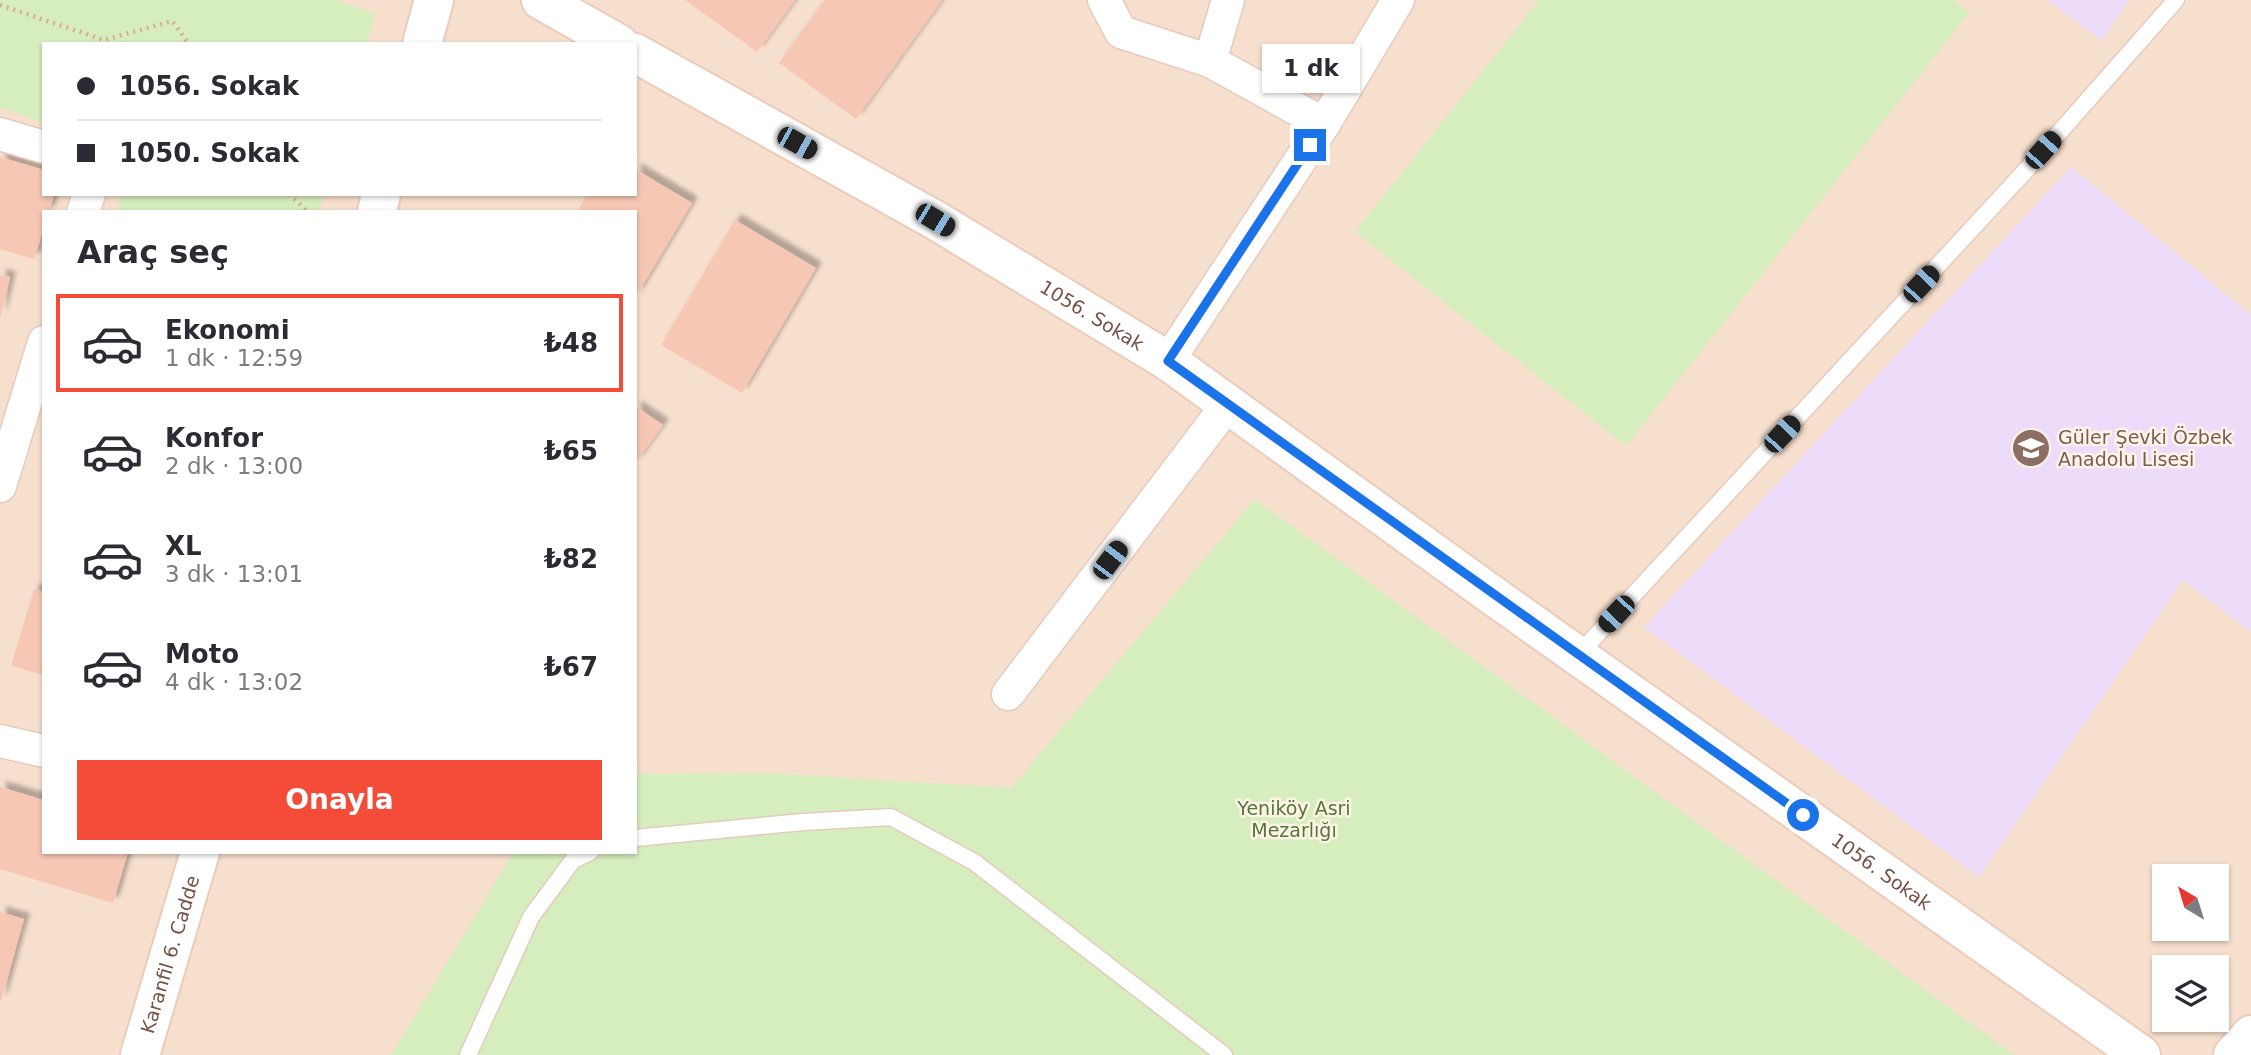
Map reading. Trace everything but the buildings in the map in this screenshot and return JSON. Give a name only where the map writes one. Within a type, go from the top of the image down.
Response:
[{"type":"street","points":[[423,42],[434,0]]},
{"type":"street","points":[[541,0],[615,42]]},
{"type":"street","points":[[1104,0],[1121,32],[1210,61],[1324,124]]},
{"type":"street","points":[[1210,61],[1228,0]]},
{"type":"street","points":[[1168,361],[1324,124],[1398,0]]},
{"type":"street","name":"1056. Sokak","points":[[637,54],[935,220],[1168,361],[2141,1055]]},
{"type":"street","points":[[0,134],[42,146]]},
{"type":"street","points":[[0,486],[42,349]]},
{"type":"street","points":[[1008,694],[1228,404]]},
{"type":"street","points":[[0,741],[42,751]]},
{"type":"street","name":"Karanfil 6. Cadde","points":[[140,1055],[199,854]]},
{"type":"street","points":[[2233,1055],[2251,1035]]},
{"type":"lane","points":[[1578,655],[2019,177],[2176,0]]},
{"type":"lane","points":[[637,838],[803,822],[891,817],[974,862],[1224,1055]]},
{"type":"lane","points":[[468,1055],[531,917],[573,859],[585,854]]},
{"type":"path","points":[[0,5],[105,42],[172,21],[188,42]]},
{"type":"path","points":[[291,196],[306,210]]},
{"type":"shaded area","points":[[0,0],[2251,0],[2251,1055],[0,1055]]},
{"type":"shaded area","points":[[2047,0],[2129,0],[2102,41]]},
{"type":"shaded area","name":"Güler Şevki Özbek Anadolu Lisesi","points":[[2071,167],[2251,315],[2251,632],[2183,580],[1979,877],[1644,627]]},
{"type":"green space","points":[[0,0],[336,0],[375,13],[368,42],[42,42],[42,122],[0,107]]},
{"type":"green space","points":[[1539,0],[1953,0],[1969,13],[1626,446],[1355,232]]},
{"type":"green space","points":[[120,196],[323,196],[320,210],[118,210]]},
{"type":"green space","name":"Yeniköy Asri Mezarlığı","points":[[1255,499],[2014,1055],[391,1055],[513,854],[637,854],[637,774],[763,773],[1011,788]]},
{"type":"place","name":"Güler Şevki Özbek Anadolu Lisesi","points":[[2031,448]]},
{"type":"route","points":[[1310,145],[1168,361],[1803,815]]}]
